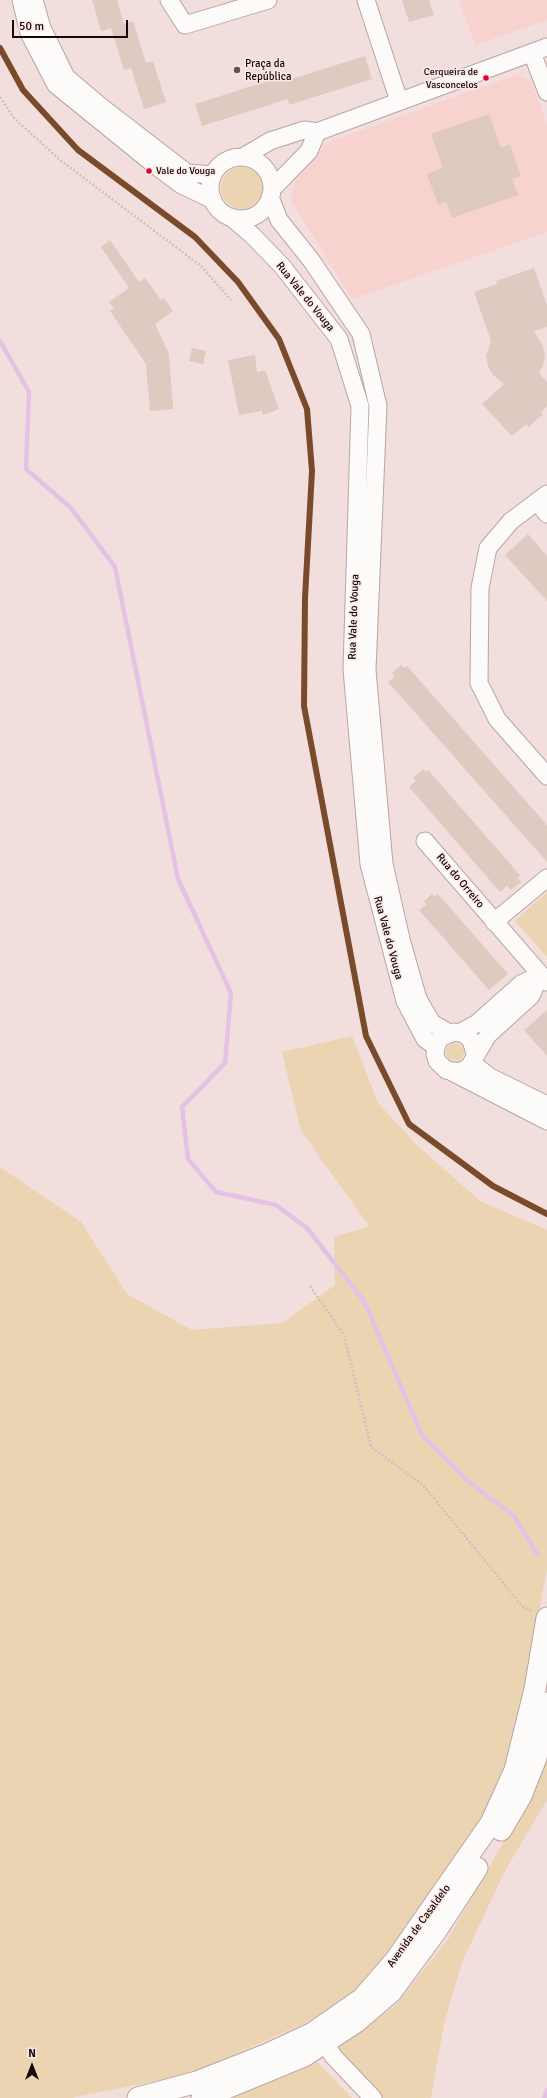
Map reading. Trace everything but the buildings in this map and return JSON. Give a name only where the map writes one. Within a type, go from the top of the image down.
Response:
[{"type":"street","name":"Rua Vale do Vouga","points":[[21,0],[29,33],[56,86],[180,184],[213,200],[223,213],[231,217],[252,235],[282,266],[339,339],[360,406],[352,669],[369,864],[405,1001],[425,1039],[436,1047],[437,1061],[446,1070],[547,1121]]},
{"type":"street","points":[[34,0],[42,28],[66,77],[104,110],[187,173],[213,175]]},
{"type":"street","points":[[169,0],[185,26],[268,0]]},
{"type":"street","points":[[366,0],[399,101]]},
{"type":"street","points":[[213,200],[210,192],[213,175],[225,161],[243,157],[270,141],[304,130],[317,132],[539,50],[547,92]]},
{"type":"street","points":[[231,217],[248,218],[256,214],[267,204],[271,193],[309,151],[317,132]]},
{"type":"street","name":"Rua Vale do Vouga","points":[[243,157],[261,164],[267,172],[271,193],[279,220],[311,260],[361,334],[378,406],[366,670],[384,864],[401,939],[418,999],[432,1023],[471,1040],[474,1058],[490,1077],[547,1105]]},
{"type":"street","points":[[544,504],[511,521],[488,548],[480,588],[479,683],[497,719],[547,776]]},
{"type":"street","name":"Rua do Orreiro","points":[[425,841],[544,979]]},
{"type":"street","points":[[494,922],[547,878]]},
{"type":"street","points":[[436,1047],[440,1038],[476,1024],[521,984],[544,979]]},
{"type":"street","points":[[452,1072],[465,1070],[488,1035],[531,996],[544,979]]},
{"type":"street","name":"Avenida de Casaldelo","points":[[138,2098],[197,2082],[268,2054],[313,2033],[362,1999],[395,1961],[491,1823],[512,1777],[535,1689],[541,1615]]},
{"type":"street","name":"Avenida de Casaldelo","points":[[202,2098],[304,2056],[356,2022],[391,1992],[441,1925],[494,1843],[521,1796],[536,1758],[547,1702]]},
{"type":"street","points":[[325,2043],[333,2056],[374,2098]]},
{"type":"path","points":[[0,97],[14,118],[60,160],[201,266],[231,300]]},
{"type":"path","points":[[310,1286],[344,1334],[371,1447],[423,1485],[522,1606],[541,1615]]},
{"type":"shaded area","points":[[459,0],[547,0],[547,20],[475,45]]},
{"type":"shaded area","points":[[517,75],[531,81],[547,124],[547,232],[352,299],[291,200],[295,182],[324,146],[334,140]]},
{"type":"shaded area","points":[[242,167],[257,173],[263,188],[257,203],[242,209],[227,203],[221,188],[227,173]]},
{"type":"shaded area","points":[[547,892],[547,957],[515,921]]},
{"type":"shaded area","points":[[352,1036],[378,1103],[418,1146],[480,1201],[547,1230],[547,1568],[512,1756],[484,1819],[359,1992],[307,2022],[188,2075],[70,2098],[0,2098],[0,1167],[81,1222],[127,1294],[192,1330],[282,1323],[335,1285],[334,1237],[369,1226],[301,1131],[282,1052]]},
{"type":"shaded area","points":[[455,1043],[461,1046],[464,1052],[461,1058],[455,1061],[449,1058],[446,1052],[449,1046]]},
{"type":"shaded area","points":[[547,1747],[547,1800],[506,1869],[462,1962],[444,2024],[431,2098],[378,2098],[336,2049],[395,2006],[448,1939],[542,1775]]},
{"type":"shaded area","points":[[317,2062],[352,2098],[228,2098]]},
{"type":"waterway","points":[[0,341],[29,392],[26,469],[71,508],[115,567],[178,879],[231,993],[225,1063],[182,1107],[188,1159],[216,1192],[276,1205],[307,1228],[364,1301],[422,1435],[469,1482],[514,1516],[538,1555]]},
{"type":"waterway","points":[[544,2098],[547,2090]]},
{"type":"transit line","points":[[0,48],[23,90],[78,150],[195,237],[238,282],[279,339],[307,409],[312,471],[305,598],[304,706],[366,1036],[409,1124],[493,1186],[547,1214]]},
{"type":"place","name":"Praça da República","points":[[237,70]]},
{"type":"place","name":"Cerqueira de Vasconcelos","points":[[486,78]]},
{"type":"place","name":"Vale do Vouga","points":[[149,171]]}]
